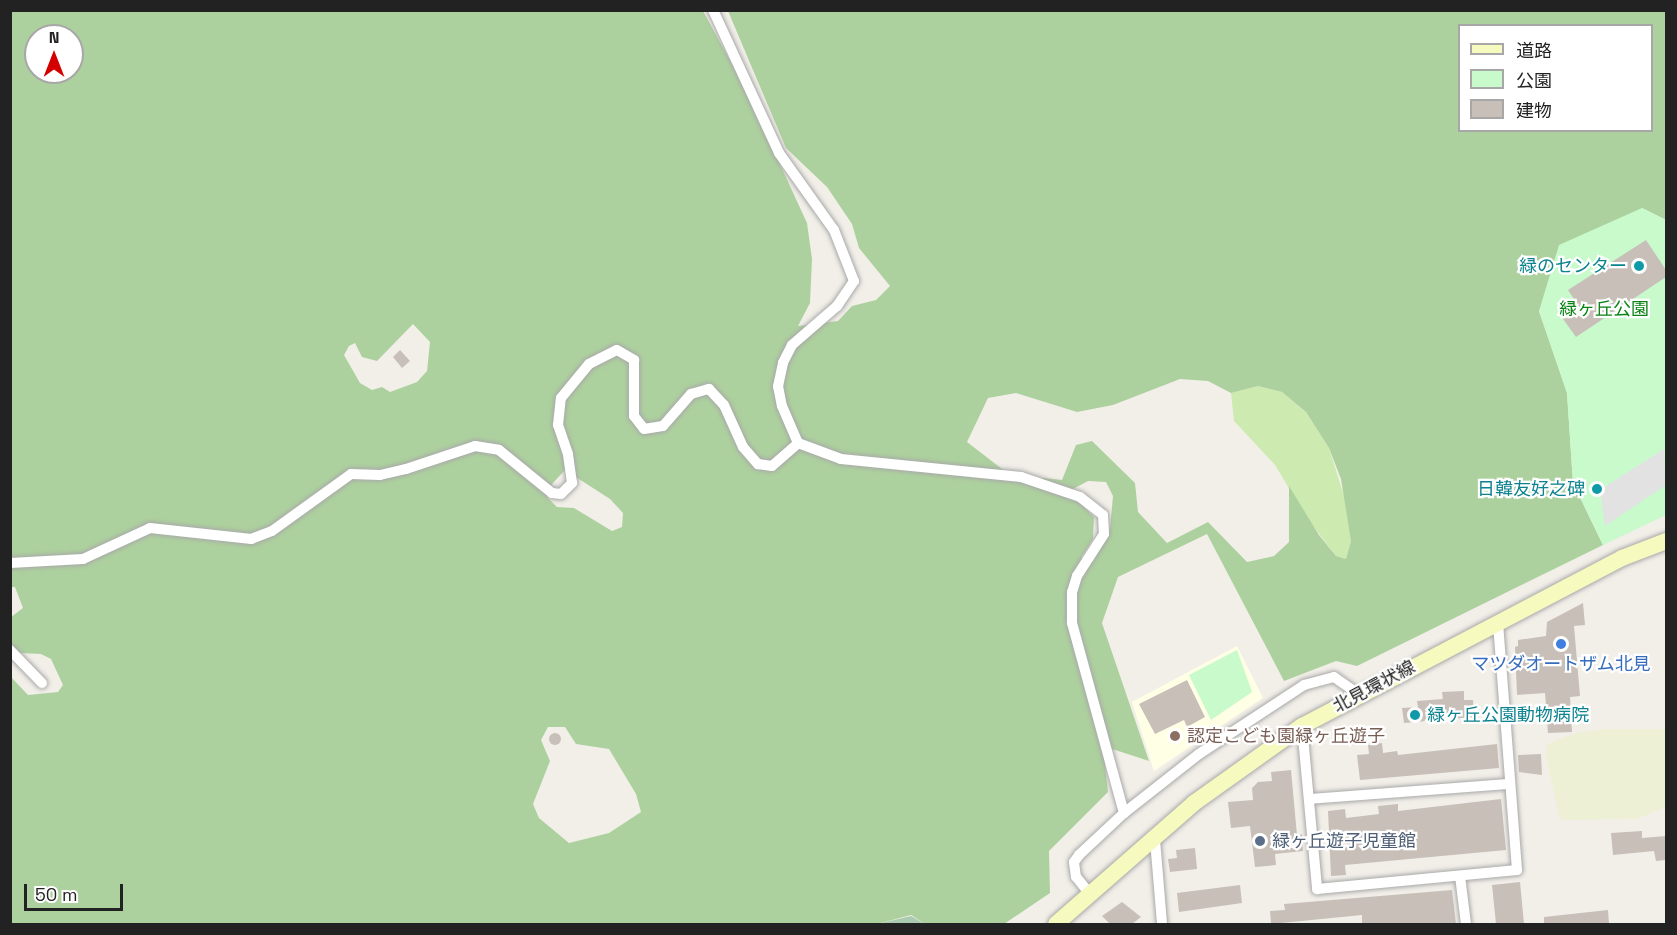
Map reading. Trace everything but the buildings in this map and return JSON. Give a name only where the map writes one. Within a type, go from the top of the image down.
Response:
[{"type":"main road","name":"北見環状線","points":[[1056,924],[1209,791],[1302,726],[1358,694],[1622,558],[1666,541]]},
{"type":"street","points":[[714,10],[779,153],[834,230],[854,281],[837,306],[809,326],[792,345],[783,363],[780,396],[798,443],[841,459],[1021,477],[1094,505],[1103,515],[1104,534],[1077,576],[1072,592],[1072,623],[1124,813]]},
{"type":"street","points":[[10,563],[83,559],[150,528],[251,539],[272,531],[351,474],[380,475],[406,469],[474,446],[499,450],[552,492],[561,494],[572,483],[568,454],[558,425],[561,398],[589,364],[617,350],[634,360],[634,416],[644,429],[663,426],[691,394],[709,389],[724,405],[743,447],[758,464],[772,466],[798,443]]},
{"type":"street","points":[[1302,726],[1317,889],[1517,870],[1498,623]]},
{"type":"street","points":[[10,650],[42,683]]},
{"type":"street","points":[[1090,894],[1076,877],[1074,862],[1124,813],[1198,754],[1304,685],[1334,677],[1358,694]]},
{"type":"street","points":[[1309,799],[1509,784]]},
{"type":"street","points":[[1155,840],[1162,924]]},
{"type":"street","points":[[1460,876],[1466,924]]},
{"type":"shaded area","points":[[1664,449],[1666,485],[1605,526],[1600,490]]},
{"type":"shaded area","name":"認定こども園緑ヶ丘遊子","points":[[1237,646],[1263,698],[1154,771],[1132,702]]},
{"type":"shaded area","points":[[1607,729],[1666,729],[1666,807],[1637,819],[1560,820],[1546,757],[1547,744],[1579,732]]},
{"type":"shaded area","points":[[911,916],[925,924],[877,924]]},
{"type":"green space","points":[[11,11],[703,11],[744,86],[807,223],[812,259],[810,303],[798,326],[838,321],[852,306],[876,300],[890,286],[859,248],[852,224],[827,187],[786,148],[728,11],[1666,11],[1666,220],[1642,208],[1539,311],[1567,393],[1573,483],[1603,545],[1357,666],[1336,661],[1284,681],[1207,534],[1118,577],[1102,623],[1149,761],[1103,746],[1108,792],[1049,851],[1050,893],[1004,924],[925,924],[911,915],[877,924],[11,924],[11,677],[28,695],[58,692],[63,685],[51,659],[41,654],[20,653],[11,646],[11,617],[23,608],[15,587],[10,587]],"holes":[[[413,324],[430,342],[427,371],[417,382],[390,392],[382,387],[372,390],[360,383],[344,355],[349,346],[355,343],[362,357],[377,361]],[[1180,379],[1208,381],[1231,393],[1258,386],[1282,392],[1306,412],[1329,448],[1341,479],[1351,541],[1346,559],[1336,556],[1319,535],[1289,486],[1289,542],[1274,556],[1247,562],[1208,522],[1167,543],[1138,512],[1135,483],[1092,441],[1076,445],[1062,480],[1044,478],[1019,482],[967,442],[988,398],[1016,393],[1077,412],[1113,405]],[[565,470],[610,499],[623,513],[622,527],[612,531],[574,508],[557,507],[547,497],[552,484]],[[1088,481],[1106,482],[1113,496],[1110,529],[1093,562],[1081,558],[1093,539],[1094,517],[1079,502],[1073,489]],[[548,727],[565,727],[576,744],[609,749],[636,794],[641,812],[609,833],[569,843],[539,818],[533,804],[550,761],[541,740]]]},
{"type":"green space","name":"緑ヶ丘公園","points":[[1642,208],[1666,220],[1666,515],[1603,545],[1573,483],[1567,393],[1539,311],[1559,245]]},
{"type":"green space","points":[[1258,386],[1282,392],[1306,412],[1329,448],[1349,512],[1351,541],[1346,559],[1336,556],[1305,515],[1275,465],[1234,421],[1231,393]]},
{"type":"green space","points":[[1237,650],[1252,692],[1211,720],[1189,675]]},
{"type":"place","name":"緑のセンター","points":[[1639,266]]},
{"type":"place","name":"日韓友好之碑","points":[[1597,489]]},
{"type":"place","name":"マツダオートザム北見","points":[[1561,644]]},
{"type":"place","name":"緑ヶ丘公園動物病院","points":[[1415,715]]},
{"type":"place","name":"認定こども園緑ヶ丘遊子","points":[[1175,736]]},
{"type":"place","name":"緑ヶ丘遊子児童館","points":[[1260,841]]}]
